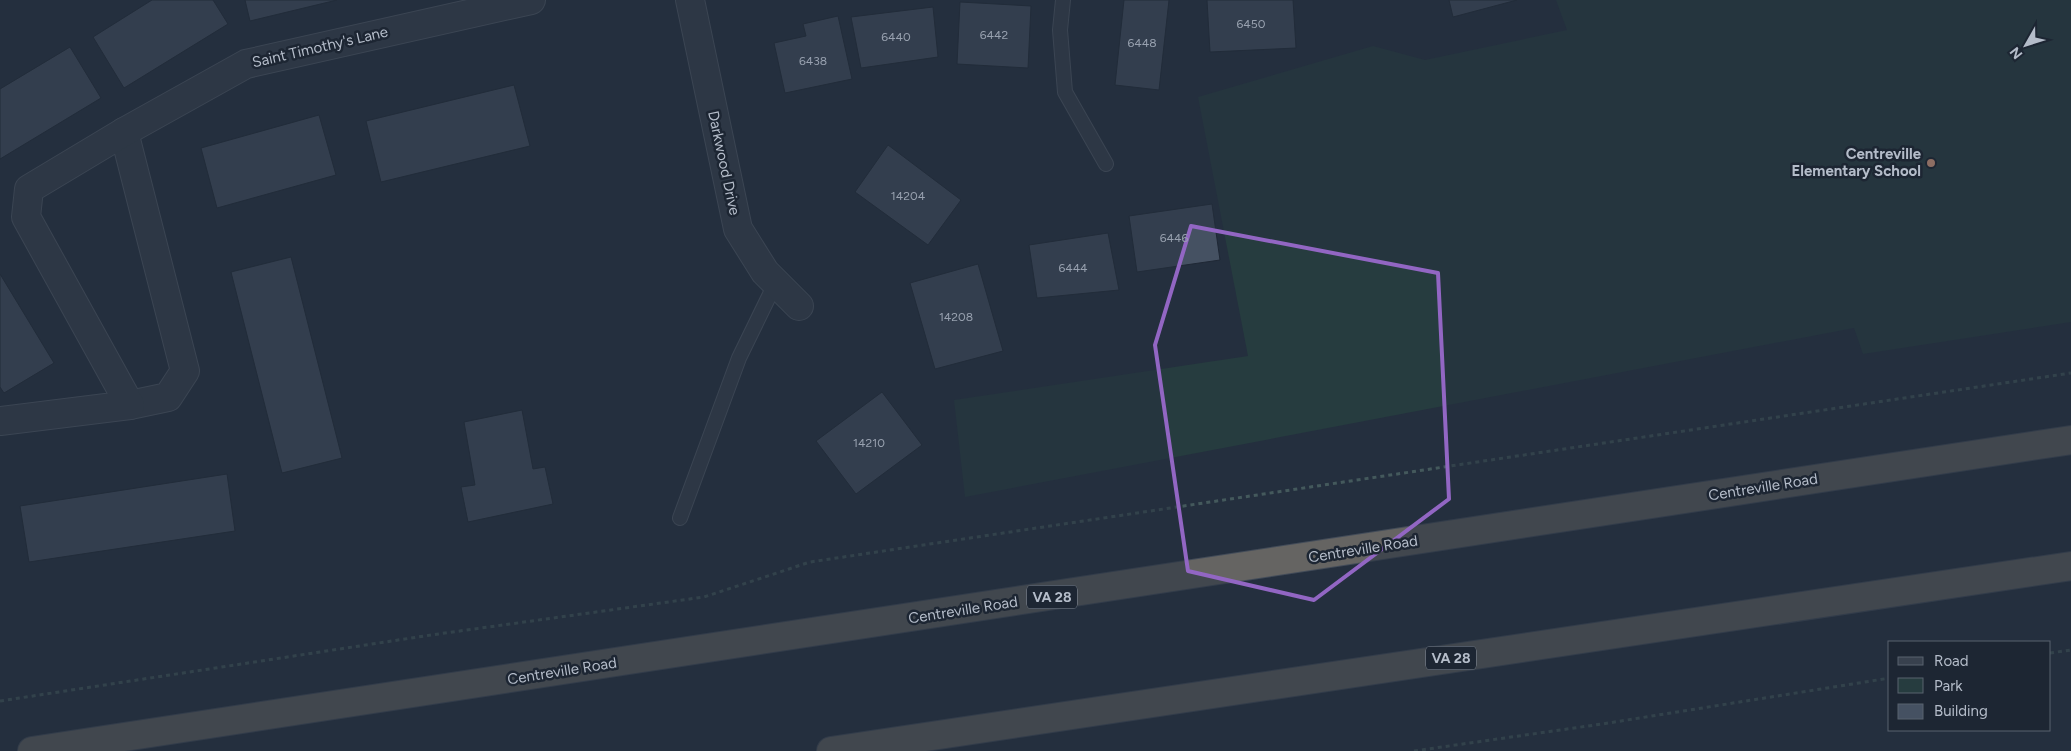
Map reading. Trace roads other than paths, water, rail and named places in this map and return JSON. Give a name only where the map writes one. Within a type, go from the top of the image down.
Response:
[{"type":"highway","name":"Centreville Road","points":[[32,751],[2071,440]]},
{"type":"highway","name":"VA 28","points":[[831,751],[2071,566]]},
{"type":"street","name":"Saint Timothy's Lane","points":[[130,405],[26,217],[29,189],[124,132],[246,64],[499,4],[531,0]]},
{"type":"street","name":"Darkwood Drive","points":[[690,0],[738,230],[765,272],[799,306]]},
{"type":"street","points":[[0,421],[130,405],[168,397],[185,371],[124,132]]},
{"type":"lane","points":[[1062,0],[1060,30],[1064,92],[1106,164]]},
{"type":"lane","points":[[680,518],[739,358],[776,282]]},
{"type":"place","name":"Centreville Elementary School","points":[[1931,163]]}]
